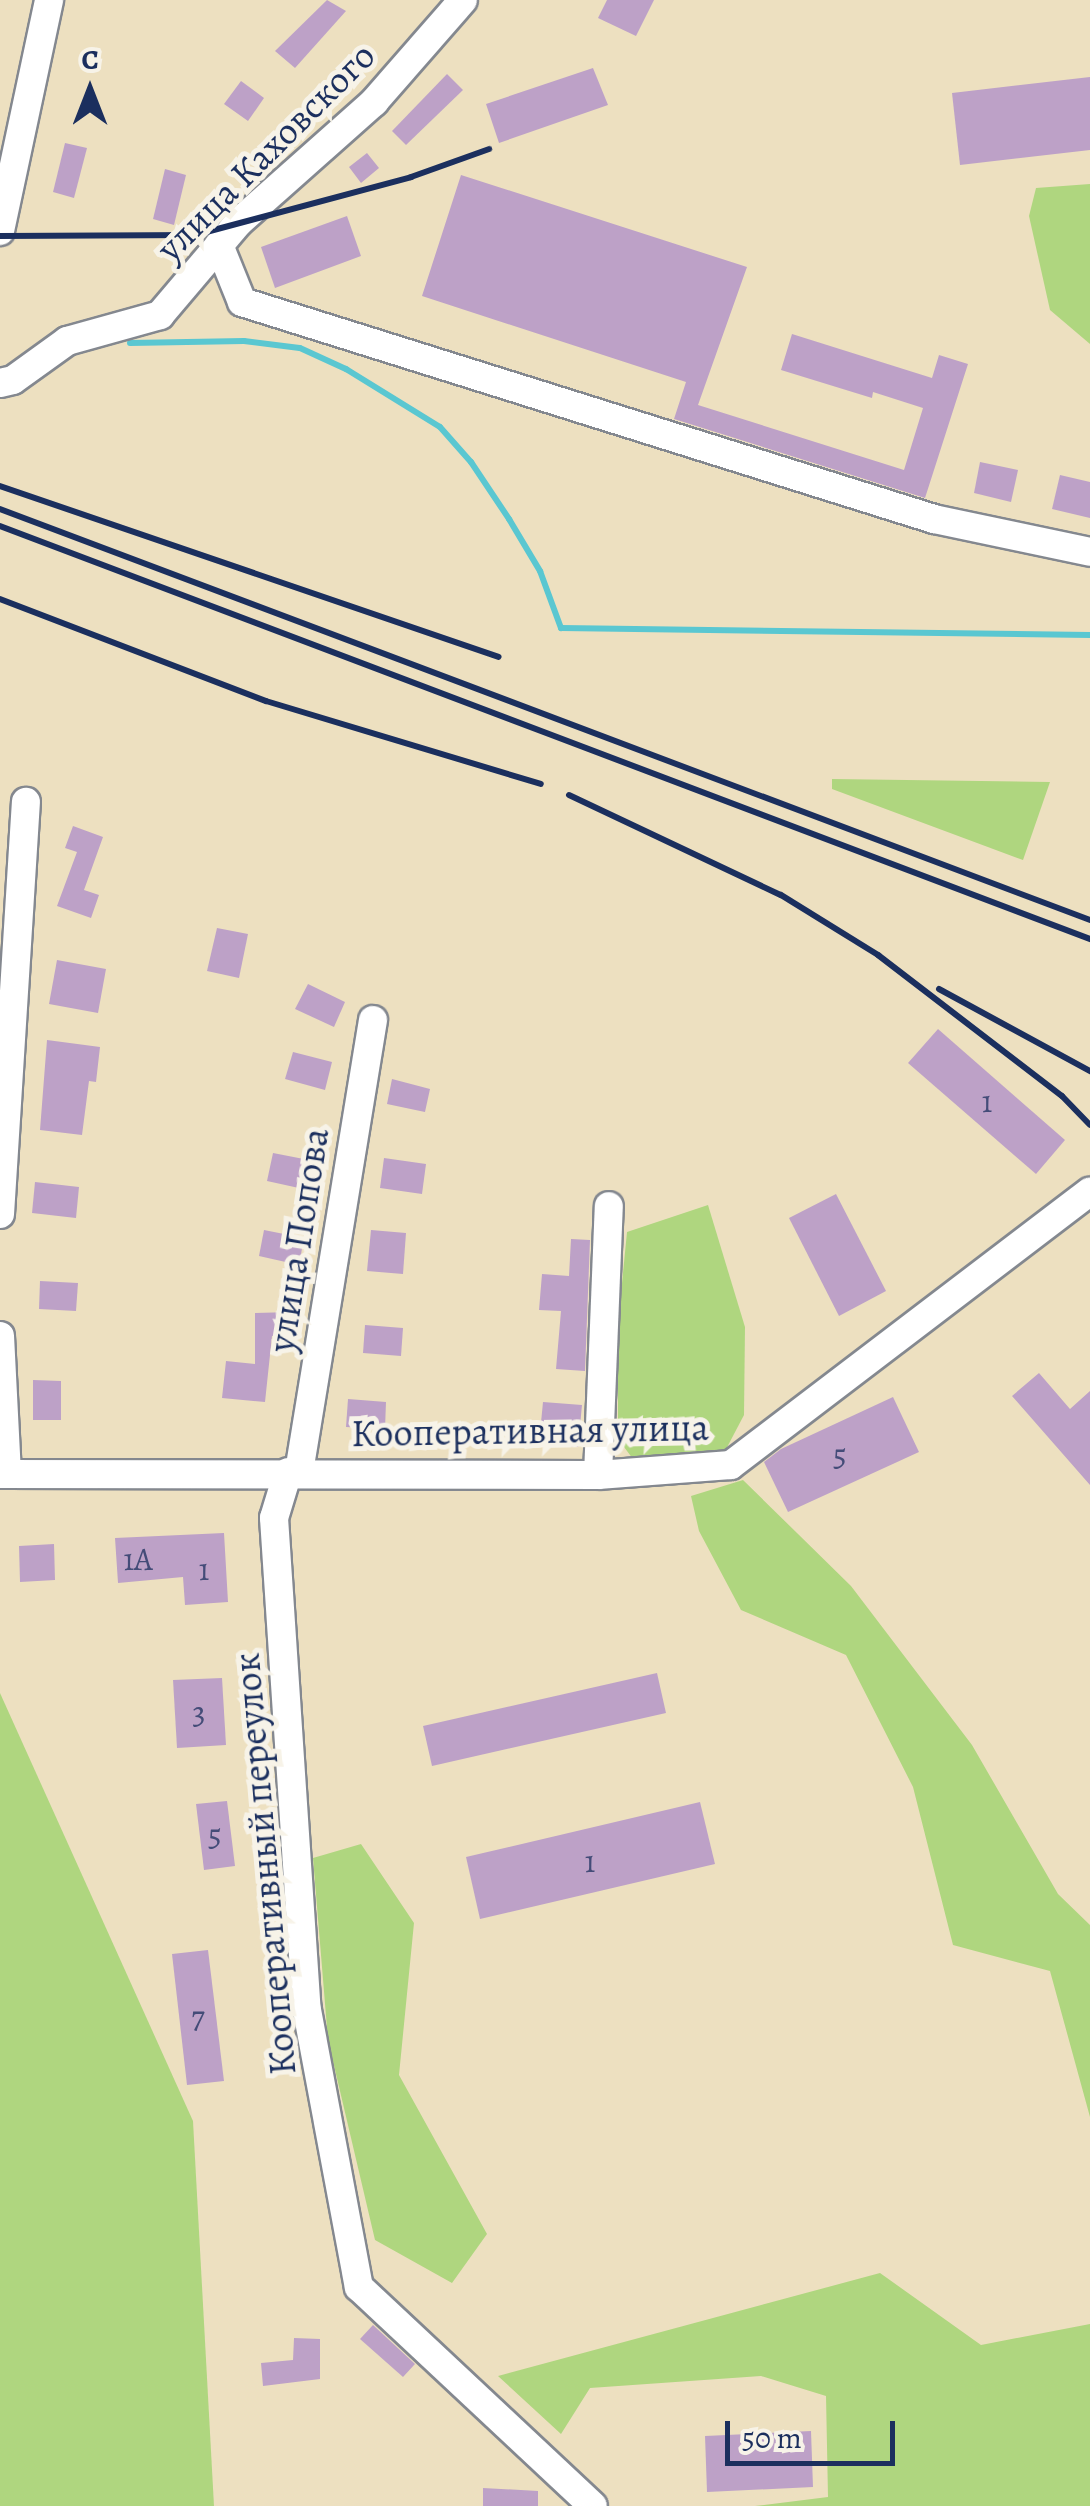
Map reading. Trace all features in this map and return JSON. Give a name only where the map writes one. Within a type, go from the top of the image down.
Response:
[{"type":"street","points":[[0,226],[49,0]]},
{"type":"street","name":"улица Каховского","points":[[0,383],[13,380],[68,340],[160,315],[238,222],[374,102],[463,0]]},
{"type":"street","points":[[219,245],[242,302],[934,518],[1090,552]]},
{"type":"street","points":[[0,1214],[6,1007],[26,802]]},
{"type":"street","name":"улица Попова","points":[[293,1472],[373,1020]]},
{"type":"street","name":"Кооперативная улица","points":[[3,1474],[598,1475],[731,1465],[1090,1192]]},
{"type":"street","points":[[598,1475],[609,1206]]},
{"type":"street","points":[[0,1336],[3,1474]]},
{"type":"street","name":"Кооперативный переулок","points":[[293,1472],[274,1518],[307,2010],[358,2287],[594,2506]]},
{"type":"green space","points":[[1090,184],[1090,344],[1050,310],[1029,216],[1036,188]]},
{"type":"green space","points":[[832,779],[1050,782],[1023,860],[832,789]]},
{"type":"green space","points":[[708,1205],[745,1327],[744,1415],[723,1455],[633,1459],[618,1439],[618,1324],[627,1232]]},
{"type":"green space","points":[[743,1480],[851,1586],[972,1745],[1058,1894],[1090,1925],[1090,2117],[1050,1971],[953,1945],[913,1787],[846,1655],[741,1610],[699,1531],[691,1496]]},
{"type":"green space","points":[[0,1693],[193,2121],[214,2506],[0,2506]]},
{"type":"green space","points":[[361,1844],[414,1923],[399,2075],[487,2234],[452,2283],[375,2240],[328,2040],[313,1858]]},
{"type":"green space","points":[[880,2273],[981,2345],[1090,2324],[1090,2506],[755,2506],[828,2497],[826,2396],[761,2376],[590,2388],[561,2434],[498,2376]]},
{"type":"building","points":[[327,0],[346,11],[295,68],[275,51]]},
{"type":"building","points":[[607,0],[654,0],[636,36],[598,18]]},
{"type":"building","points":[[593,68],[608,105],[499,143],[486,104]]},
{"type":"building","points":[[447,74],[463,90],[406,145],[392,131]]},
{"type":"building","points":[[1090,77],[1090,150],[960,165],[952,93]]},
{"type":"building","points":[[241,81],[264,98],[248,121],[224,104]]},
{"type":"building","points":[[65,143],[87,148],[74,198],[53,192]]},
{"type":"building","points":[[367,153],[379,168],[361,183],[349,167]]},
{"type":"building","points":[[165,169],[186,175],[174,225],[153,219]]},
{"type":"building","points":[[461,175],[747,267],[698,405],[904,470],[923,408],[873,392],[872,398],[781,370],[792,334],[932,378],[939,355],[968,364],[925,498],[674,419],[686,382],[422,296]]},
{"type":"building","points":[[347,216],[361,256],[275,288],[261,247]]},
{"type":"building","points":[[980,462],[1018,470],[1011,502],[974,493]]},
{"type":"building","points":[[1060,475],[1090,482],[1090,518],[1052,509]]},
{"type":"building","points":[[73,826],[103,837],[84,890],[99,895],[91,918],[57,906],[77,852],[65,848]]},
{"type":"building","points":[[217,928],[248,934],[239,978],[207,971]]},
{"type":"building","points":[[57,960],[106,969],[98,1013],[49,1004]]},
{"type":"building","points":[[308,984],[345,1002],[334,1027],[295,1009]]},
{"type":"building","points":[[938,1029],[1065,1140],[1036,1174],[908,1063]]},
{"type":"building","points":[[47,1040],[100,1047],[96,1082],[89,1081],[82,1135],[40,1130]]},
{"type":"building","points":[[293,1052],[332,1062],[325,1090],[285,1079]]},
{"type":"building","points":[[392,1079],[430,1089],[425,1112],[387,1104]]},
{"type":"building","points":[[273,1153],[314,1161],[308,1190],[267,1181]]},
{"type":"building","points":[[384,1158],[426,1164],[422,1194],[380,1188]]},
{"type":"building","points":[[35,1182],[79,1187],[76,1218],[32,1213]]},
{"type":"building","points":[[836,1194],[886,1291],[839,1316],[789,1218]]},
{"type":"building","points":[[264,1230],[304,1238],[299,1265],[259,1256]]},
{"type":"building","points":[[371,1230],[406,1233],[403,1274],[367,1271]]},
{"type":"building","points":[[571,1239],[590,1240],[585,1371],[556,1369],[561,1311],[539,1310],[542,1274],[569,1276]]},
{"type":"building","points":[[40,1281],[78,1283],[76,1311],[39,1309]]},
{"type":"building","points":[[292,1312],[292,1336],[272,1336],[265,1402],[222,1398],[226,1361],[255,1364],[255,1313]]},
{"type":"building","points":[[365,1325],[403,1328],[401,1356],[363,1353]]},
{"type":"building","points":[[1039,1373],[1070,1409],[1090,1391],[1090,1485],[1012,1396]]},
{"type":"building","points":[[33,1380],[61,1381],[61,1420],[33,1420]]},
{"type":"building","points":[[893,1397],[919,1452],[788,1512],[764,1462],[781,1449]]},
{"type":"building","points":[[348,1399],[386,1402],[385,1429],[346,1427]]},
{"type":"building","points":[[543,1402],[582,1405],[578,1447],[539,1443]]},
{"type":"building","points":[[224,1533],[228,1602],[185,1605],[183,1577],[118,1583],[115,1538]]},
{"type":"building","points":[[54,1544],[55,1580],[20,1582],[19,1546]]},
{"type":"building","points":[[657,1673],[666,1713],[432,1766],[423,1726]]},
{"type":"building","points":[[222,1678],[226,1745],[177,1748],[173,1680]]},
{"type":"building","points":[[227,1801],[235,1866],[204,1870],[196,1804]]},
{"type":"building","points":[[700,1802],[715,1864],[480,1919],[466,1857]]},
{"type":"building","points":[[208,1950],[224,2081],[187,2085],[172,1954]]},
{"type":"building","points":[[373,2325],[415,2364],[403,2377],[360,2339]]},
{"type":"building","points":[[294,2338],[320,2339],[320,2379],[263,2386],[261,2363],[293,2360]]},
{"type":"building","points":[[811,2431],[813,2487],[707,2492],[705,2436]]},
{"type":"building","points":[[483,2488],[538,2491],[538,2506],[483,2506]]},
{"type":"waterway","points":[[130,343],[244,341],[300,348],[346,369],[440,427],[471,462],[509,519],[540,571],[561,628],[1090,635]]},
{"type":"railway","points":[[0,236],[195,235],[411,177],[489,149]]},
{"type":"railway","points":[[0,486],[499,657]]},
{"type":"railway","points":[[0,509],[1090,920]]},
{"type":"railway","points":[[0,526],[1090,939]]},
{"type":"railway","points":[[0,599],[266,701],[541,784]]},
{"type":"railway","points":[[569,795],[781,895],[878,955],[1062,1096],[1090,1125]]},
{"type":"railway","points":[[939,989],[1090,1071]]}]
